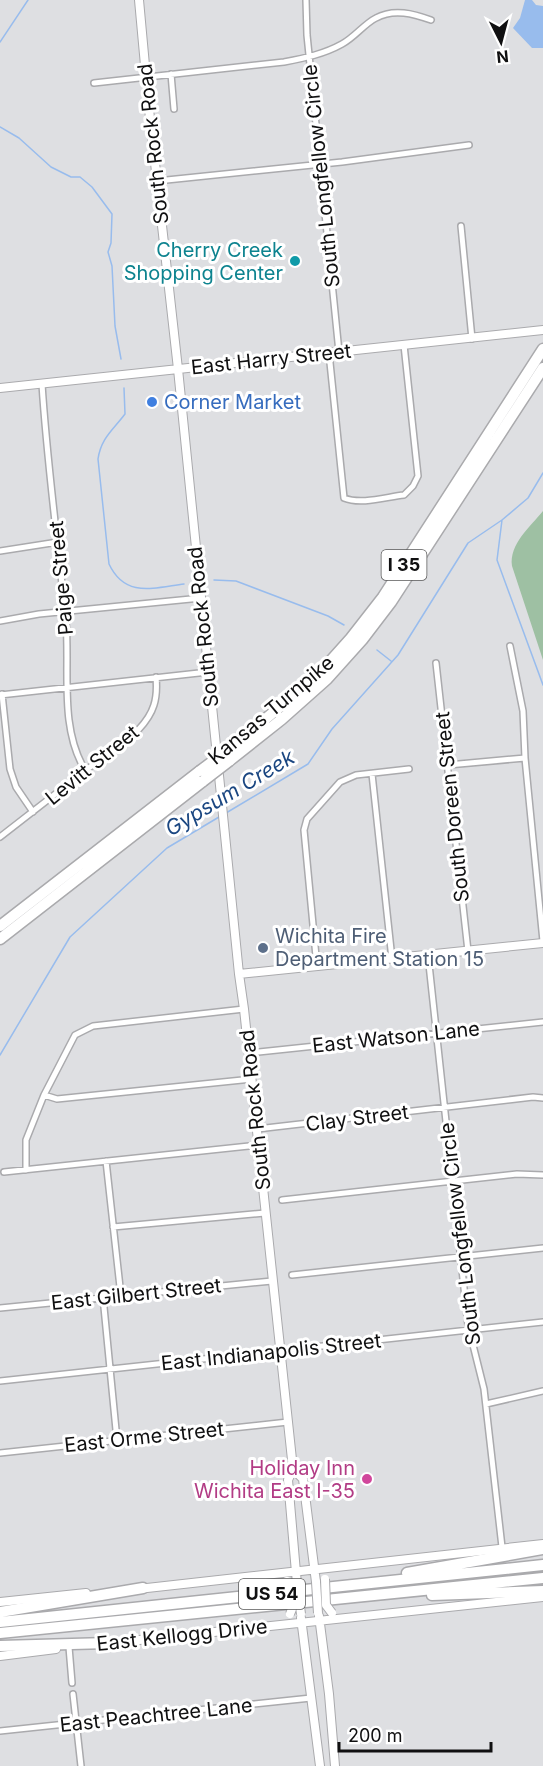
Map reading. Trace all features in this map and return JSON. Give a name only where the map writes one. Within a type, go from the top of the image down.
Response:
[{"type":"highway","name":"Kansas Turnpike","points":[[0,926],[228,755],[317,676],[360,628],[389,588],[543,349]]},
{"type":"highway","name":"Kansas Turnpike","points":[[228,755],[282,719],[327,680],[362,640],[391,602],[543,368]]},
{"type":"highway","name":"Kansas Turnpike","points":[[0,939],[201,776]]},
{"type":"highway","points":[[324,1583],[543,1549]]},
{"type":"highway","name":"US 54","points":[[0,1622],[324,1583],[543,1565]]},
{"type":"highway","name":"US 54","points":[[0,1633],[543,1578]]},
{"type":"highway","points":[[0,1612],[143,1588]]},
{"type":"highway","points":[[333,1599],[543,1591]]},
{"type":"highway","points":[[0,1646],[108,1643]]},
{"type":"main road","name":"South Rock Road","points":[[139,0],[239,974],[293,1469],[288,1480],[297,1584],[321,1766]]},
{"type":"main road","name":"East Harry Street","points":[[0,388],[543,330]]},
{"type":"main road","points":[[239,974],[543,942]]},
{"type":"main road","name":"South Rock Road","points":[[293,1469],[303,1479],[315,1568],[324,1583],[319,1616],[335,1766]]},
{"type":"main road","points":[[0,1602],[543,1544]]},
{"type":"main road","points":[[335,1566],[329,1569],[324,1583],[326,1605],[332,1613],[346,1618]]},
{"type":"main road","points":[[274,1573],[287,1581],[292,1609],[279,1625]]},
{"type":"main road","name":"East Kellogg Drive","points":[[0,1656],[279,1625],[301,1618],[319,1616],[346,1618],[543,1597]]},
{"type":"street","name":"South Longfellow Circle","points":[[306,0],[309,57],[339,351]]},
{"type":"street","points":[[94,83],[284,62],[324,54],[353,38],[376,18],[391,13],[413,14],[431,20]]},
{"type":"street","points":[[171,74],[174,109]]},
{"type":"street","points":[[157,181],[320,165],[469,145]]},
{"type":"street","points":[[461,226],[472,339]]},
{"type":"street","points":[[329,352],[344,498],[351,501],[404,495],[413,486],[417,476],[417,457],[404,345]]},
{"type":"street","name":"Paige Street","points":[[42,384],[65,611],[67,686],[72,743],[85,770]]},
{"type":"street","points":[[0,552],[58,542]]},
{"type":"street","points":[[0,621],[65,611],[201,598]]},
{"type":"street","points":[[510,645],[514,655],[523,711],[525,758],[543,942]]},
{"type":"street","name":"South Doreen Street","points":[[436,663],[468,951]]},
{"type":"street","points":[[33,812],[16,787],[10,769],[1,694],[208,672]]},
{"type":"street","name":"Levitt Street","points":[[0,837],[139,729],[154,708],[158,694],[156,677]]},
{"type":"street","points":[[448,765],[525,758]]},
{"type":"street","points":[[316,967],[304,830],[306,821],[340,782],[351,777],[409,769]]},
{"type":"street","points":[[372,774],[392,958]]},
{"type":"street","name":"South Longfellow Circle","points":[[428,955],[469,1329],[486,1404],[502,1547]]},
{"type":"street","points":[[26,1170],[26,1140],[44,1095],[75,1035],[83,1029],[244,1009]]},
{"type":"street","name":"East Watson Lane","points":[[249,1053],[437,1032],[543,1023]]},
{"type":"street","points":[[44,1095],[57,1099],[252,1079]]},
{"type":"street","name":"Clay Street","points":[[257,1129],[533,1097],[543,1098]]},
{"type":"street","points":[[4,1172],[258,1145]]},
{"type":"street","points":[[106,1161],[121,1296]]},
{"type":"street","points":[[282,1200],[517,1174],[543,1175]]},
{"type":"street","points":[[113,1227],[265,1213]]},
{"type":"street","points":[[292,1275],[461,1255],[543,1248]]},
{"type":"street","name":"East Gilbert Street","points":[[0,1308],[272,1281]]},
{"type":"street","points":[[103,1298],[117,1440]]},
{"type":"street","name":"East Indianapolis Street","points":[[0,1381],[543,1322]]},
{"type":"street","points":[[486,1404],[543,1391]]},
{"type":"street","name":"East Orme Street","points":[[0,1453],[288,1422]]},
{"type":"street","points":[[69,1647],[72,1683]]},
{"type":"street","points":[[73,1694],[81,1766]]},
{"type":"street","name":"East Peachtree Lane","points":[[0,1731],[311,1698]]},
{"type":"green space","points":[[543,511],[543,660],[512,566],[512,558],[517,543]]},
{"type":"water","points":[[525,0],[532,0],[536,5],[543,6],[543,48],[532,48],[513,28],[520,18]]},
{"type":"waterway","points":[[0,42],[28,0]]},
{"type":"waterway","points":[[0,127],[19,138],[51,167],[71,177],[80,177],[92,187],[112,214],[111,243],[108,252],[112,266],[115,326],[121,359]]},
{"type":"waterway","points":[[124,388],[125,414],[105,440],[98,459],[109,564],[123,582],[132,586],[151,588],[184,584]]},
{"type":"waterway","name":"Gypsum Creek","points":[[226,813],[308,764],[332,729],[398,655],[468,543],[502,520],[528,498],[543,473]]},
{"type":"waterway","points":[[502,520],[497,560],[543,685]]},
{"type":"waterway","points":[[214,580],[236,581],[328,616],[344,625]]},
{"type":"waterway","points":[[377,650],[391,661]]},
{"type":"waterway","name":"Gypsum Creek","points":[[0,1055],[70,937],[167,848],[219,817]]},
{"type":"place","name":"Cherry Creek Shopping Center","points":[[295,261]]},
{"type":"place","name":"Corner Market","points":[[152,402]]},
{"type":"place","name":"Wichita Fire Department Station 15","points":[[263,948]]},
{"type":"place","name":"Holiday Inn Wichita East I-35","points":[[367,1479]]}]
